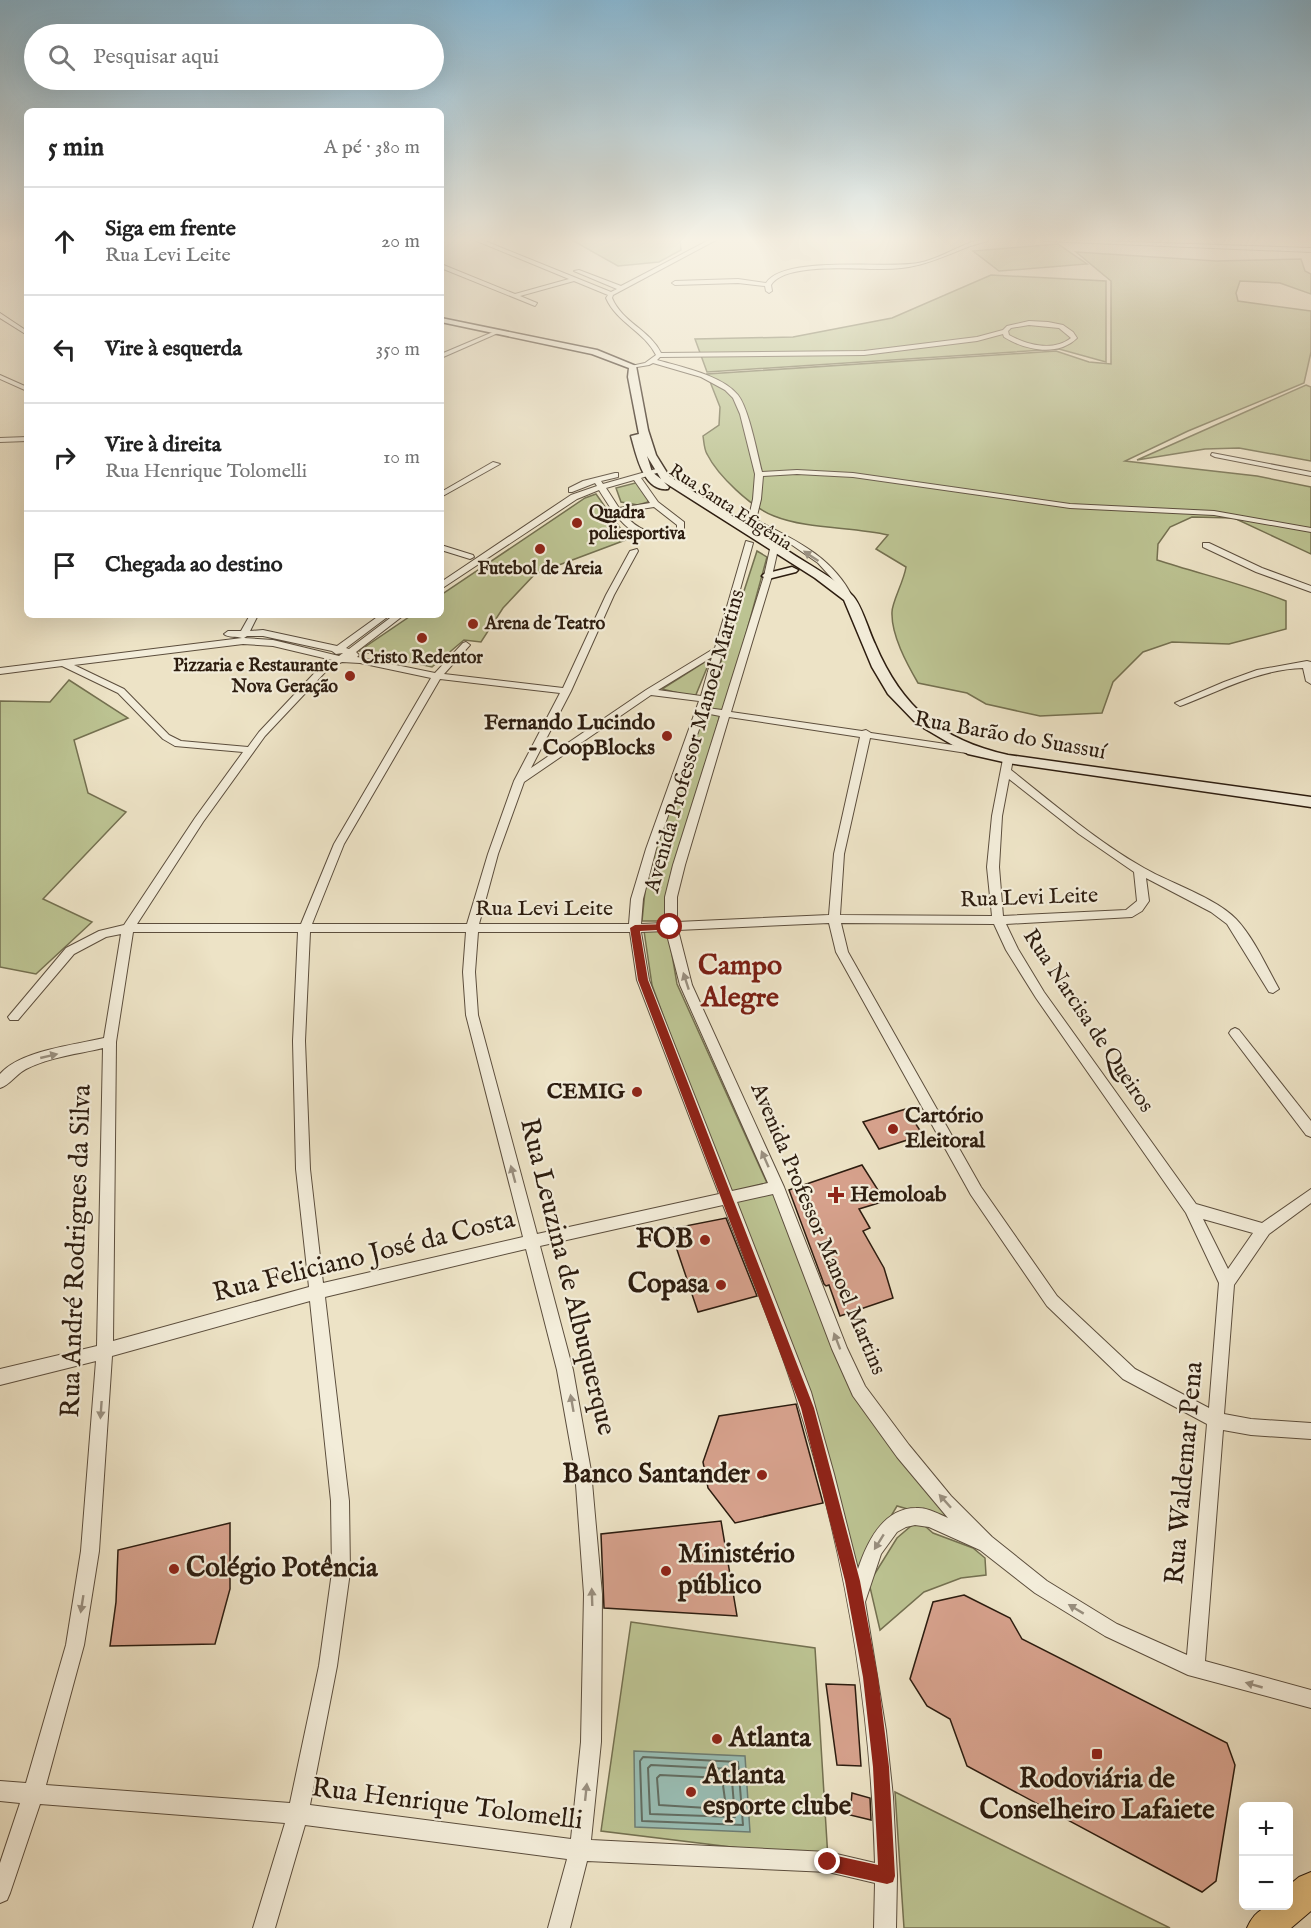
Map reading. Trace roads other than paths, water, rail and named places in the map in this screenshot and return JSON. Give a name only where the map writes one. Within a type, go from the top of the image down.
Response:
[{"type":"highway","points":[[1264,1928],[1311,1889]]},
{"type":"main road","points":[[478,329],[576,349],[631,367]]},
{"type":"main road","name":"Rua Santa Efigênia","points":[[631,367],[644,434],[659,469],[675,486],[754,541]]},
{"type":"main road","name":"Rua Santa Efigênia","points":[[631,367],[636,437],[643,473],[773,553],[819,576],[851,604]]},
{"type":"main road","name":"Rua Santa Efigênia","points":[[773,553],[792,570],[851,604]]},
{"type":"main road","points":[[768,576],[792,570]]},
{"type":"main road","points":[[851,604],[878,667],[894,694],[922,721],[952,741],[973,751]]},
{"type":"main road","name":"Rua Barão do Suassuí","points":[[973,751],[1007,765],[1311,802]]},
{"type":"street","points":[[636,329],[650,340],[657,358],[703,376],[727,389],[736,397],[743,414],[759,474],[758,499],[752,521],[754,541]]},
{"type":"street","points":[[977,339],[1008,329]]},
{"type":"street","points":[[1005,331],[1006,336],[1013,340],[1050,347],[1062,346],[1074,338],[1065,329]]},
{"type":"street","points":[[444,355],[495,333]]},
{"type":"street","points":[[631,367],[657,358],[864,353],[977,339],[1013,340]]},
{"type":"street","points":[[0,377],[24,388]]},
{"type":"street","points":[[0,440],[24,439]]},
{"type":"street","points":[[1215,455],[1311,474]]},
{"type":"street","points":[[444,493],[496,464]]},
{"type":"street","points":[[444,575],[572,491],[659,469]]},
{"type":"street","points":[[759,474],[796,472],[853,475],[1070,506],[1133,511],[1214,513],[1311,530]]},
{"type":"street","points":[[598,483],[616,511],[634,531],[643,535],[671,535],[681,531],[681,524],[655,504],[643,473]]},
{"type":"street","points":[[444,584],[598,483]]},
{"type":"street","points":[[616,511],[655,504]]},
{"type":"street","points":[[752,521],[797,546],[830,569],[844,585],[851,604]]},
{"type":"street","name":"Avenida Professor Manoel Martins","points":[[754,541],[703,705],[651,849],[637,899],[635,928],[643,980],[808,1408],[857,1600],[870,1677],[881,1767],[887,1876],[885,1928]]},
{"type":"street","points":[[1206,545],[1259,570],[1311,589]]},
{"type":"street","points":[[444,548],[470,557]]},
{"type":"street","name":"Rua Leuzina de Albuquerque","points":[[559,1928],[580,1850],[591,1742],[593,1594],[582,1464],[567,1378],[472,1015],[469,972],[472,928],[493,854],[519,781],[634,551]]},
{"type":"street","name":"Avenida Professor Manoel Martins","points":[[773,553],[768,576],[679,865],[671,897],[670,927],[686,985],[777,1187],[840,1349],[859,1390],[903,1451],[945,1503],[986,1543],[1041,1587],[1111,1630],[1195,1668],[1311,1699]]},
{"type":"street","points":[[244,636],[253,618]]},
{"type":"street","name":"Rua André Rodrigues da Silva","points":[[0,1893],[33,1795],[75,1645],[90,1551],[105,1352],[110,1042],[128,928],[199,820],[262,734],[328,661],[340,654],[382,618]]},
{"type":"street","points":[[340,654],[350,652],[396,618]]},
{"type":"street","points":[[0,665],[244,636],[273,635],[360,660],[436,676],[566,691]]},
{"type":"street","points":[[0,672],[244,636],[328,661]]},
{"type":"street","points":[[264,1928],[298,1814],[328,1666],[341,1572],[340,1501],[303,1169],[299,1053],[304,930],[339,844],[436,676],[466,645]]},
{"type":"street","points":[[519,781],[649,692],[719,649]]},
{"type":"street","points":[[350,652],[360,660]]},
{"type":"street","points":[[64,663],[121,690],[166,737],[179,744],[251,750]]},
{"type":"street","points":[[1180,704],[1261,673],[1288,666],[1309,664],[1311,681]]},
{"type":"street","name":"Rua Barão do Suassuí","points":[[649,692],[726,712],[973,751]]},
{"type":"street","points":[[866,733],[839,854],[834,919],[842,952],[970,1181],[1052,1301],[1129,1374],[1215,1420],[1251,1426],[1311,1431]]},
{"type":"street","points":[[1007,765],[1083,832],[1138,870],[1215,909],[1231,921],[1273,990]]},
{"type":"street","name":"Rua Narcisa de Queiros","points":[[1007,765],[997,816],[993,867],[998,920],[1012,950],[1040,995],[1191,1209],[1227,1283]]},
{"type":"street","name":"Rua Levi Leite","points":[[14,1017],[70,951],[102,934],[128,928],[304,930],[635,928],[834,919],[998,920],[1128,914],[1138,908],[1143,901],[1138,870]]},
{"type":"street","points":[[1235,1033],[1311,1131]]},
{"type":"street","points":[[0,1083],[4,1075],[28,1062],[110,1042]]},
{"type":"street","name":"Rua Feliciano José da Costa","points":[[0,1377],[105,1352],[316,1292],[531,1241],[777,1187]]},
{"type":"street","points":[[1227,1283],[1264,1230],[1311,1195]]},
{"type":"street","points":[[1191,1209],[1264,1230]]},
{"type":"street","name":"Rua Waldemar Pena","points":[[1195,1668],[1227,1283]]},
{"type":"street","points":[[857,1600],[872,1553],[882,1535],[897,1523],[915,1516],[934,1521],[986,1543]]},
{"type":"street","name":"Rua Henrique Tolomelli","points":[[0,1791],[298,1814],[580,1850],[828,1862],[887,1876]]},
{"type":"water","name":"Atlanta esporte clube","points":[[634,1751],[745,1756],[750,1832],[635,1827]]},
{"type":"place","name":"Quadra poliesportiva","points":[[577,523]]},
{"type":"place","name":"Futebol de Areia","points":[[540,549]]},
{"type":"place","name":"Arena de Teatro","points":[[473,624]]},
{"type":"place","name":"Cristo Redentor","points":[[422,638]]},
{"type":"place","name":"Pizzaria e Restaurante Nova Geração","points":[[350,676]]},
{"type":"place","name":"Fernando Lucindo - CoopBlocks","points":[[667,736]]},
{"type":"place","name":"CEMIG","points":[[637,1092]]},
{"type":"place","name":"Cartório Eleitoral","points":[[893,1129]]},
{"type":"place","name":"Hemoloab","points":[[836,1195]]},
{"type":"place","name":"FOB","points":[[705,1240]]},
{"type":"place","name":"Copasa","points":[[721,1285]]},
{"type":"place","name":"Banco Santander","points":[[762,1475]]},
{"type":"place","name":"Colégio Potência","points":[[174,1569]]},
{"type":"place","name":"Ministério público","points":[[666,1571]]},
{"type":"place","name":"Atlanta","points":[[717,1739]]},
{"type":"place","name":"Rodoviária de Conselheiro Lafaiete","points":[[1097,1754]]},
{"type":"place","name":"Atlanta esporte clube","points":[[691,1792]]},
{"type":"district","name":"Campo Alegre","points":[[740,982]]}]
